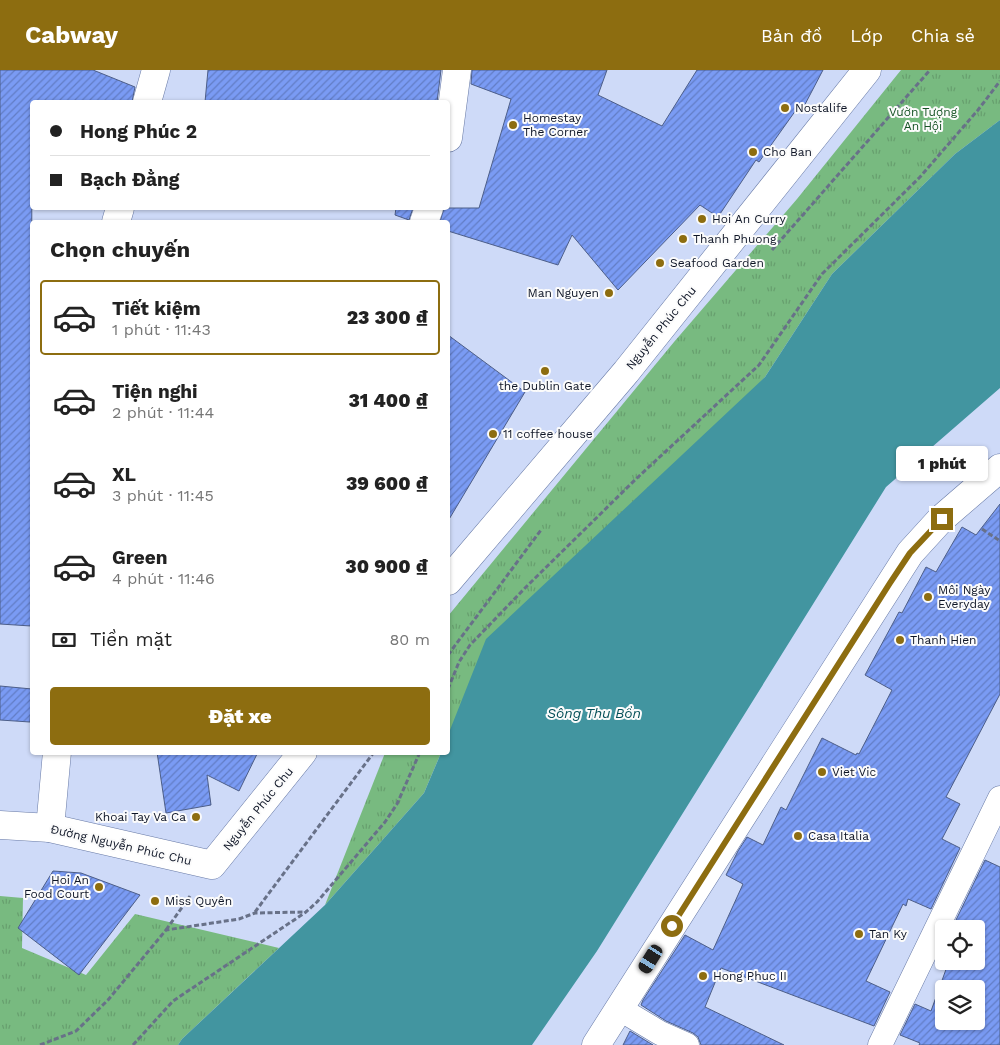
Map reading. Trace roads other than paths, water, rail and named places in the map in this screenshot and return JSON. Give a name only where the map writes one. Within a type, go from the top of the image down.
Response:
[{"type":"street","points":[[148,100],[156,70]]},
{"type":"street","points":[[450,123],[457,70]]},
{"type":"street","name":"Nguyễn Phúc Chu","points":[[450,579],[626,372],[867,70]]},
{"type":"street","points":[[596,1045],[910,553],[942,519],[1000,468]]},
{"type":"street","points":[[50,828],[57,755]]},
{"type":"street","name":"Nguyễn Phúc Chu","points":[[212,865],[301,755]]},
{"type":"street","name":"Đường Nguyễn Phúc Chu","points":[[0,825],[50,828],[212,865]]},
{"type":"lane","points":[[880,1045],[1000,798]]},
{"type":"lane","points":[[620,1009],[660,1033],[687,1045]]},
{"type":"water","name":"Sông Thu Bồn","points":[[1000,120],[1000,388],[886,487],[597,951],[532,1045],[178,1045],[182,1039],[325,905],[424,793],[440,755],[450,755],[450,730],[486,639],[765,377],[832,274],[955,154]]},
{"type":"place","name":"Nostalife","points":[[785,108]]},
{"type":"place","name":"Homestay The Corner","points":[[513,125]]},
{"type":"place","name":"Cho Ban","points":[[753,152]]},
{"type":"place","name":"Hoi An Curry","points":[[702,219]]},
{"type":"place","name":"Thanh Phuong","points":[[683,239]]},
{"type":"place","name":"Seafood Garden","points":[[660,263]]},
{"type":"place","name":"Man Nguyen","points":[[609,293]]},
{"type":"place","name":"the Dublin Gate","points":[[545,371]]},
{"type":"place","name":"11 coffee house","points":[[493,434]]},
{"type":"place","name":"Môi Ngày Everyday","points":[[928,597]]},
{"type":"place","name":"Thanh Hien","points":[[900,640]]},
{"type":"place","name":"Viet Vic","points":[[822,772]]},
{"type":"place","name":"Khoai Tay Va Ca","points":[[196,817]]},
{"type":"place","name":"Casa Italia","points":[[798,836]]},
{"type":"place","name":"Hoi An Food Court","points":[[99,887]]},
{"type":"place","name":"Miss Quyên","points":[[155,901]]},
{"type":"place","name":"Tan Ky","points":[[859,934]]},
{"type":"place","name":"Hong Phuc II","points":[[703,976]]},
{"type":"park label","name":"Vườn Tượng An Hội","points":[[923,119]]}]
